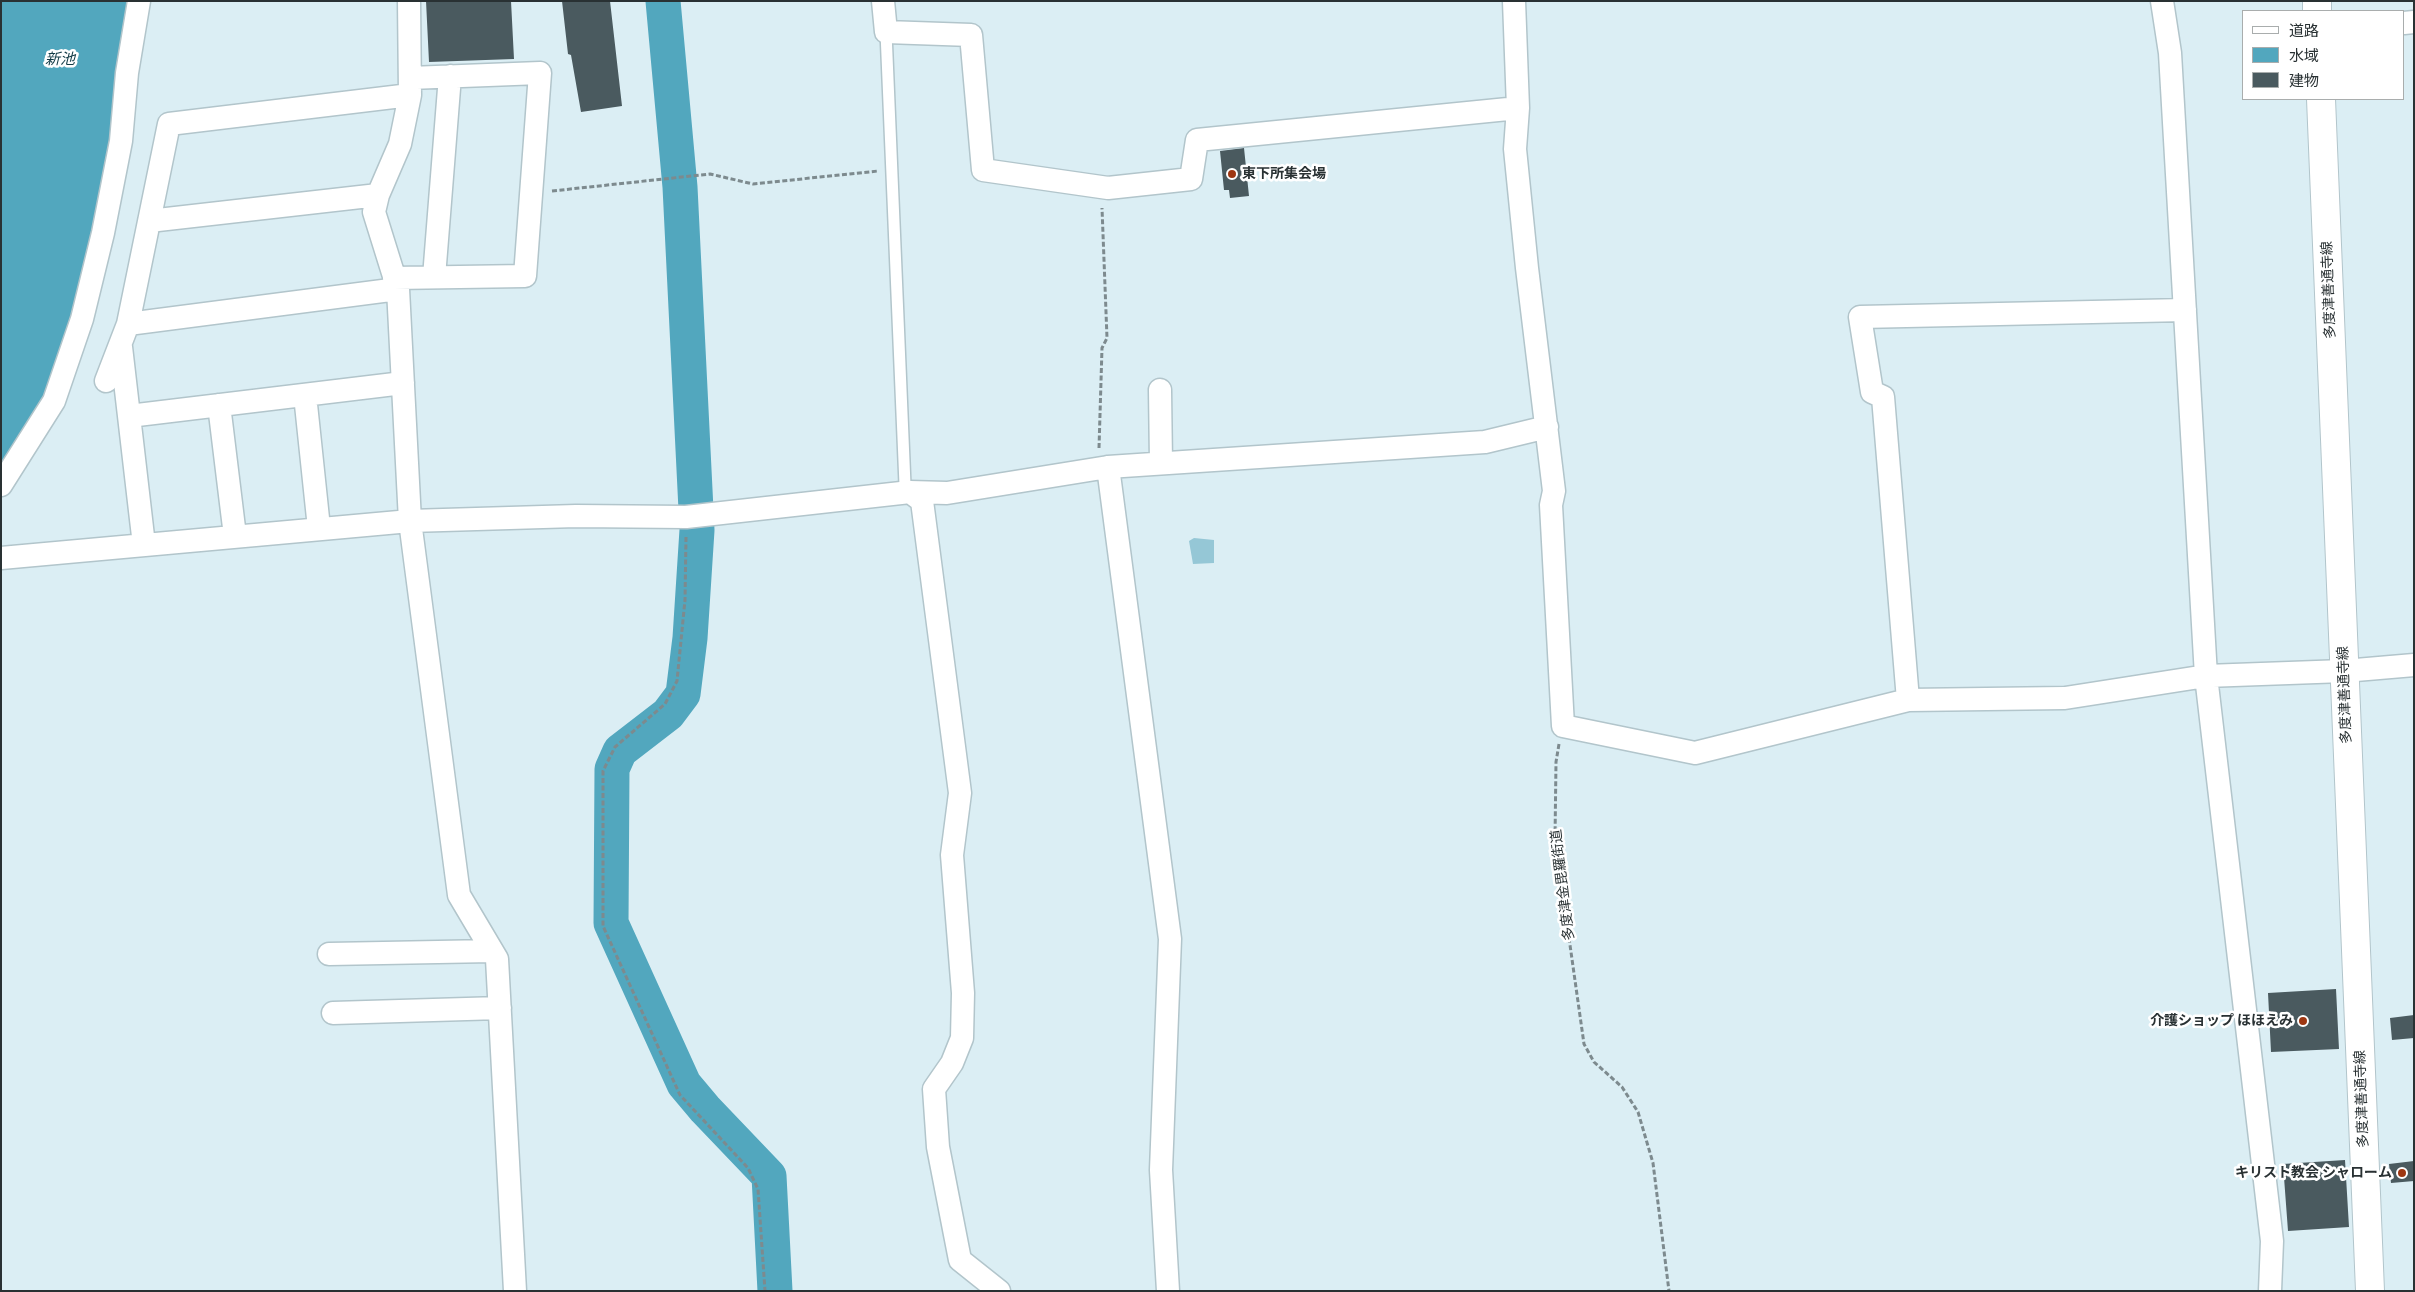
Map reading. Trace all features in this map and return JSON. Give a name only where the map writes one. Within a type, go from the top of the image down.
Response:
[{"type":"main road","name":"多度津善通寺線","points":[[2321,100],[2370,1291]]},
{"type":"street","points":[[1,485],[54,401],[82,319],[103,233],[120,142],[127,73],[138,1]]},
{"type":"street","points":[[409,1],[410,86],[400,144],[378,195],[374,212],[396,284],[410,521],[459,895],[497,960],[515,1291]]},
{"type":"street","points":[[883,1],[886,32],[971,35],[982,170],[1101,187],[1191,179],[1197,140],[1518,108]]},
{"type":"street","points":[[1514,1],[1518,108],[1516,159],[1554,491],[1551,505],[1563,726],[1694,752],[1908,700],[2065,698],[2206,676],[2344,671],[2414,665]]},
{"type":"street","points":[[2162,1],[2170,52],[2206,676],[2272,1241],[2270,1291]]},
{"type":"street","points":[[106,381],[124,333],[169,124],[410,86],[450,76],[540,73],[525,276],[434,277],[124,333]]},
{"type":"street","points":[[434,277],[450,76]]},
{"type":"street","points":[[149,221],[378,195]]},
{"type":"street","points":[[1908,700],[1883,397],[1872,392],[1860,317],[2185,310]]},
{"type":"street","points":[[124,333],[129,416],[144,545]]},
{"type":"street","points":[[129,416],[403,383]]},
{"type":"street","points":[[1160,390],[1161,463]]},
{"type":"street","points":[[305,395],[319,528]]},
{"type":"street","points":[[219,405],[235,536]]},
{"type":"street","points":[[1,558],[410,521],[576,516],[692,517],[907,489],[947,493],[1103,468],[1485,442],[1547,427]]},
{"type":"street","points":[[1103,468],[1170,939],[1161,1170],[1168,1291]]},
{"type":"street","points":[[907,489],[922,501],[960,793],[952,855],[963,993],[962,1038],[952,1063],[934,1089],[938,1147],[960,1260],[999,1291]]},
{"type":"street","points":[[329,954],[390,947],[492,951]]},
{"type":"street","points":[[333,1012],[500,1008]]},
{"type":"lane","points":[[886,32],[907,489]]},
{"type":"path","points":[[531,193],[710,174],[753,184],[891,170]]},
{"type":"path","points":[[1101,187],[1107,338],[1102,348],[1103,468]]},
{"type":"path","points":[[692,517],[677,681],[665,704],[615,747],[603,771],[604,926],[680,1095],[748,1168],[758,1189],[765,1291]]},
{"type":"path","name":"多度津金毘羅街道","points":[[1563,726],[1556,762],[1555,839],[1584,1044],[1594,1062],[1622,1087],[1638,1112],[1653,1163],[1669,1291]]},
{"type":"shaded area","points":[[1194,538],[1214,540],[1214,563],[1193,564],[1189,541]]},
{"type":"water","name":"新池","points":[[1,1],[128,1],[102,207],[71,332],[47,393],[1,464]]},
{"type":"building","points":[[426,1],[511,1],[514,59],[429,62]]},
{"type":"building","points":[[562,1],[610,1],[622,106],[581,112],[571,55],[568,54]]},
{"type":"building","name":"東下所集会場","points":[[1244,148],[1249,196],[1230,198],[1229,190],[1224,190],[1220,151]]},
{"type":"building","name":"介護ショップ ほほえみ","points":[[2336,989],[2339,1049],[2271,1052],[2268,993]]},
{"type":"building","points":[[2414,1015],[2414,1038],[2392,1040],[2390,1018]]},
{"type":"building","points":[[2345,1160],[2349,1227],[2288,1231],[2283,1164]]},
{"type":"building","name":"キリスト教会 シャローム","points":[[2414,1161],[2414,1181],[2391,1183],[2389,1164]]},
{"type":"waterway","points":[[663,1],[680,187],[697,530],[690,638],[683,694],[668,714],[620,751],[612,769],[611,923],[684,1084],[705,1109],[769,1176],[775,1291]]},
{"type":"place","name":"東下所集会場","points":[[1232,174]]},
{"type":"place","name":"介護ショップ ほほえみ","points":[[2303,1021]]},
{"type":"place","name":"キリスト教会 シャローム","points":[[2402,1173]]}]
